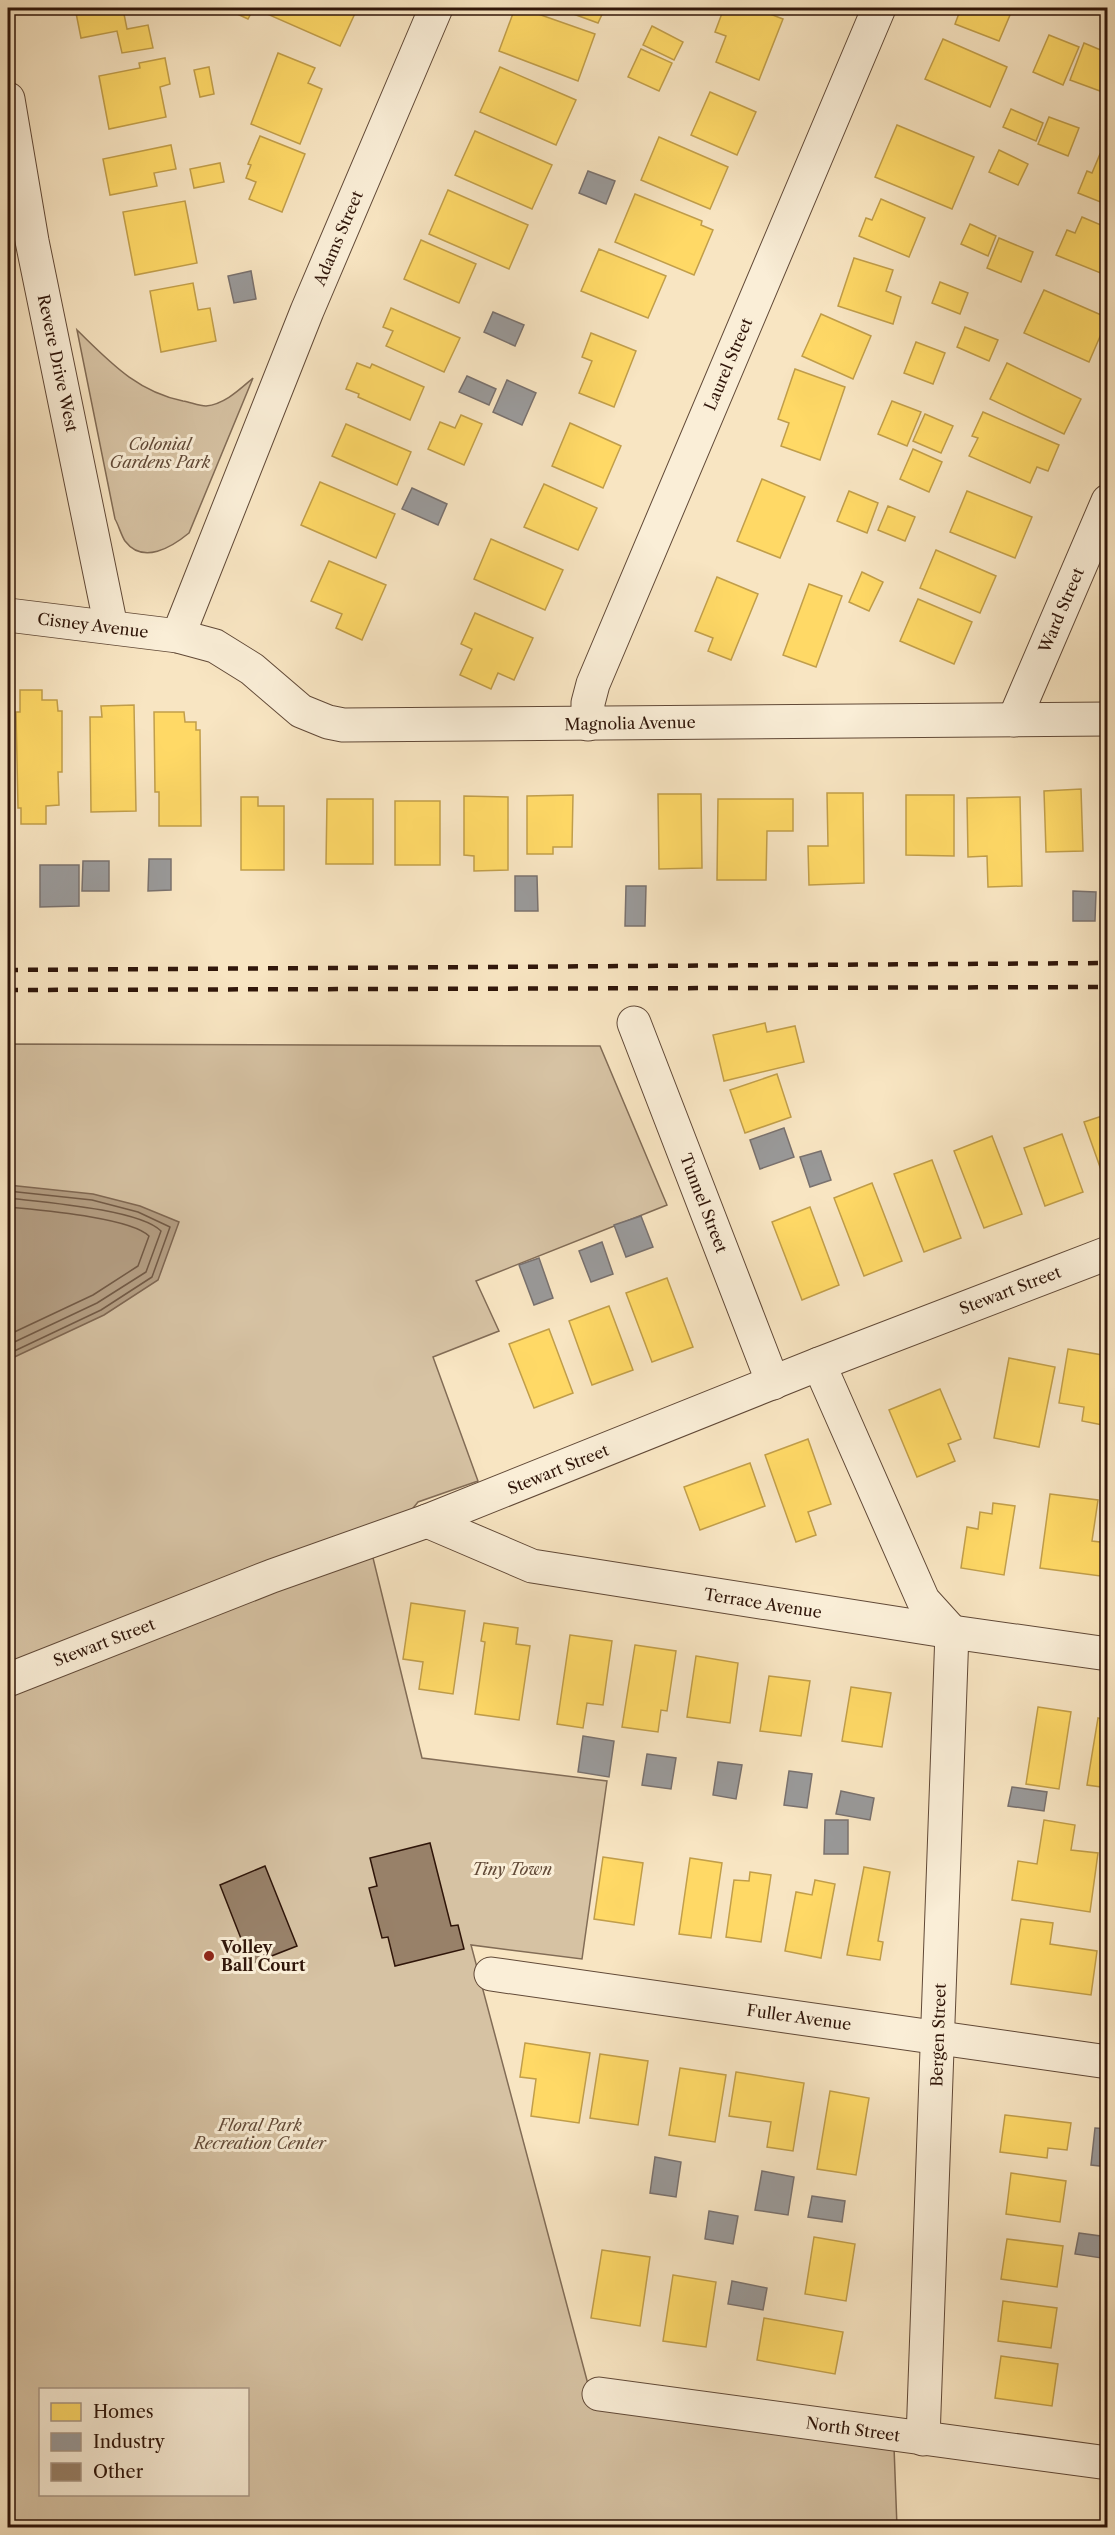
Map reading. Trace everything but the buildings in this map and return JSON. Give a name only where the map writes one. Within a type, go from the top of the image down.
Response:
[{"type":"street","name":"Adams Street","points":[[178,636],[307,311],[436,8]]},
{"type":"street","name":"Laurel Street","points":[[588,724],[588,703],[593,684],[879,8]]},
{"type":"street","name":"Revere Drive West","points":[[8,99],[20,241],[111,627]]},
{"type":"street","name":"Ward Street","points":[[1014,720],[1107,501]]},
{"type":"street","name":"Cisney Avenue","points":[[8,615],[178,636]]},
{"type":"street","name":"Magnolia Avenue","points":[[178,636],[228,652],[252,669],[301,711],[328,723],[358,726],[1107,719]]},
{"type":"street","name":"Tunnel Street","points":[[634,1023],[773,1383]]},
{"type":"street","name":"Stewart Street","points":[[8,1680],[272,1576],[427,1521],[819,1364],[1107,1253]]},
{"type":"street","points":[[819,1364],[923,1600],[952,1632]]},
{"type":"street","name":"Terrace Avenue","points":[[427,1521],[532,1566],[1107,1654]]},
{"type":"street","name":"Bergen Street","points":[[923,2439],[952,1632]]},
{"type":"street","name":"Fuller Avenue","points":[[491,1974],[1107,2062]]},
{"type":"street","name":"North Street","points":[[599,2394],[1107,2463]]},
{"type":"green space","name":"Colonial Gardens Park","points":[[77,330],[113,364],[138,383],[183,401],[203,406],[213,405],[232,395],[253,378],[189,533],[166,548],[149,553],[132,548],[125,541],[115,519]]},
{"type":"green space","name":"Floral Park Recreation Center","points":[[8,1044],[600,1046],[667,1205],[476,1281],[499,1331],[433,1357],[478,1481],[418,1502],[373,1558],[422,1758],[607,1781],[582,1959],[471,1945],[593,2403],[894,2447],[897,2527],[8,2527]]},
{"type":"water","points":[[8,1185],[93,1194],[140,1206],[179,1222],[158,1280],[104,1315],[8,1360]]},
{"type":"railway","points":[[8,970],[1108,963]]},
{"type":"railway","points":[[8,990],[1108,987]]},
{"type":"place","name":"Volley Ball Court","points":[[209,1956]]},
{"type":"park label","name":"Tiny Town","points":[[512,1869]]}]
